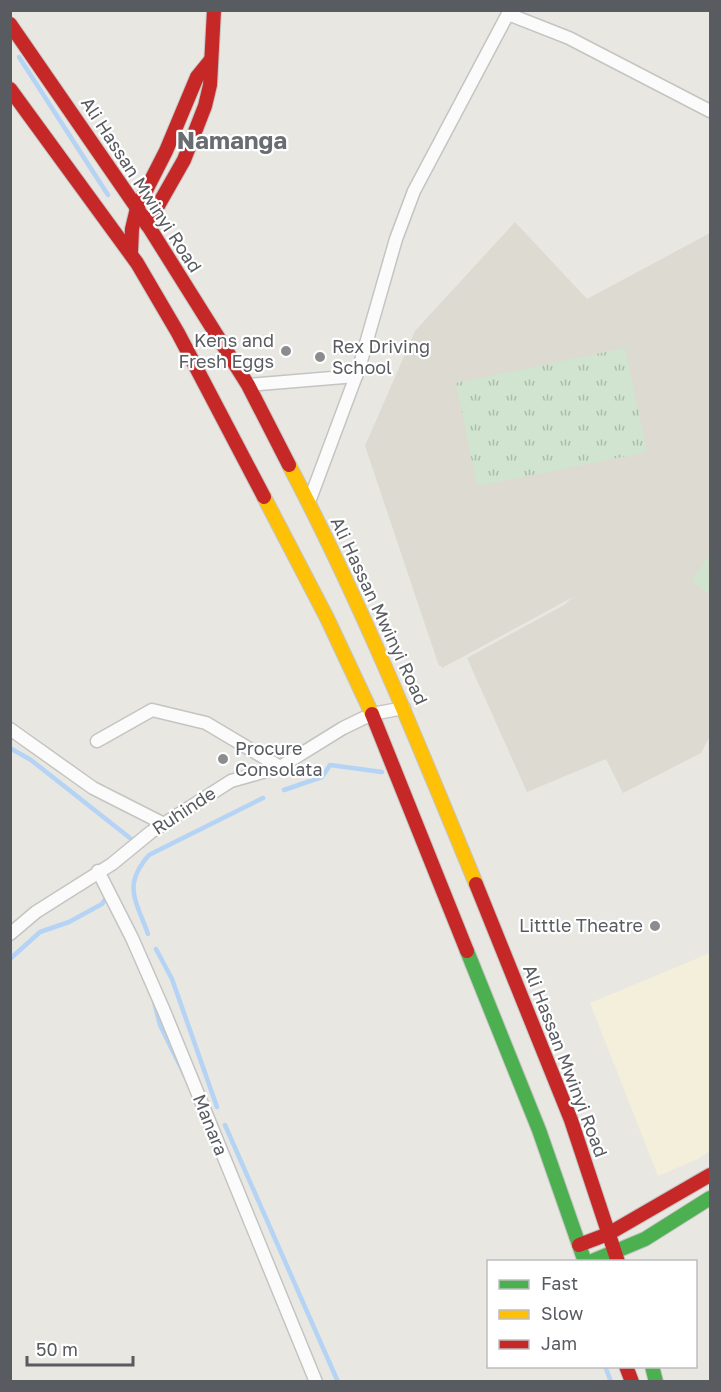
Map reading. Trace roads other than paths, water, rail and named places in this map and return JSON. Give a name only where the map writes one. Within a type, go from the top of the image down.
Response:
[{"type":"main road","points":[[147,225],[199,122],[209,89],[214,10]]},
{"type":"main road","name":"Ali Hassan Mwinyi Road","points":[[13,33],[137,208],[248,385],[309,502],[404,708],[571,1120],[616,1257]]},
{"type":"main road","points":[[131,252],[132,229],[137,208],[166,151],[197,77],[210,61]]},
{"type":"main road","points":[[10,89],[131,252],[178,333],[294,553],[372,714],[539,1130],[584,1260]]},
{"type":"main road","points":[[579,1245],[608,1234],[711,1174]]},
{"type":"main road","points":[[600,1260],[616,1257],[711,1198]]},
{"type":"street","points":[[309,502],[356,376],[396,239],[414,191],[509,12],[569,38],[711,111]]},
{"type":"street","points":[[248,385],[356,376]]},
{"type":"street","name":"Ruhinde","points":[[10,934],[36,912],[112,864],[164,824],[231,781],[280,766],[342,728],[372,714],[404,708]]},
{"type":"street","points":[[97,741],[152,710],[206,723],[280,766]]},
{"type":"street","points":[[10,729],[93,788],[164,824]]},
{"type":"street","name":"Manara","points":[[98,872],[132,938],[164,1011],[316,1382]]},
{"type":"waterway","points":[[19,57],[108,195]]},
{"type":"waterway","points":[[10,748],[31,760],[135,842]]},
{"type":"waterway","points":[[284,790],[322,777],[330,765],[382,772]]},
{"type":"waterway","points":[[148,934],[136,902],[134,885],[136,876],[149,855],[263,798]]},
{"type":"waterway","points":[[10,959],[40,932],[69,922],[102,904],[106,898],[110,898]]},
{"type":"waterway","points":[[156,949],[172,979],[217,1107]]},
{"type":"waterway","points":[[153,998],[160,1025],[185,1076]]},
{"type":"waterway","points":[[225,1125],[338,1382]]},
{"type":"waterway","points":[[606,1368],[611,1382]]},
{"type":"place","name":"Kens and Fresh Eggs","points":[[286,351]]},
{"type":"place","name":"Rex Driving School","points":[[320,357]]},
{"type":"place","name":"Procure Consolata","points":[[223,759]]},
{"type":"place","name":"Litttle Theatre","points":[[655,926]]},
{"type":"district","name":"Namanga","points":[[232,141]]}]
